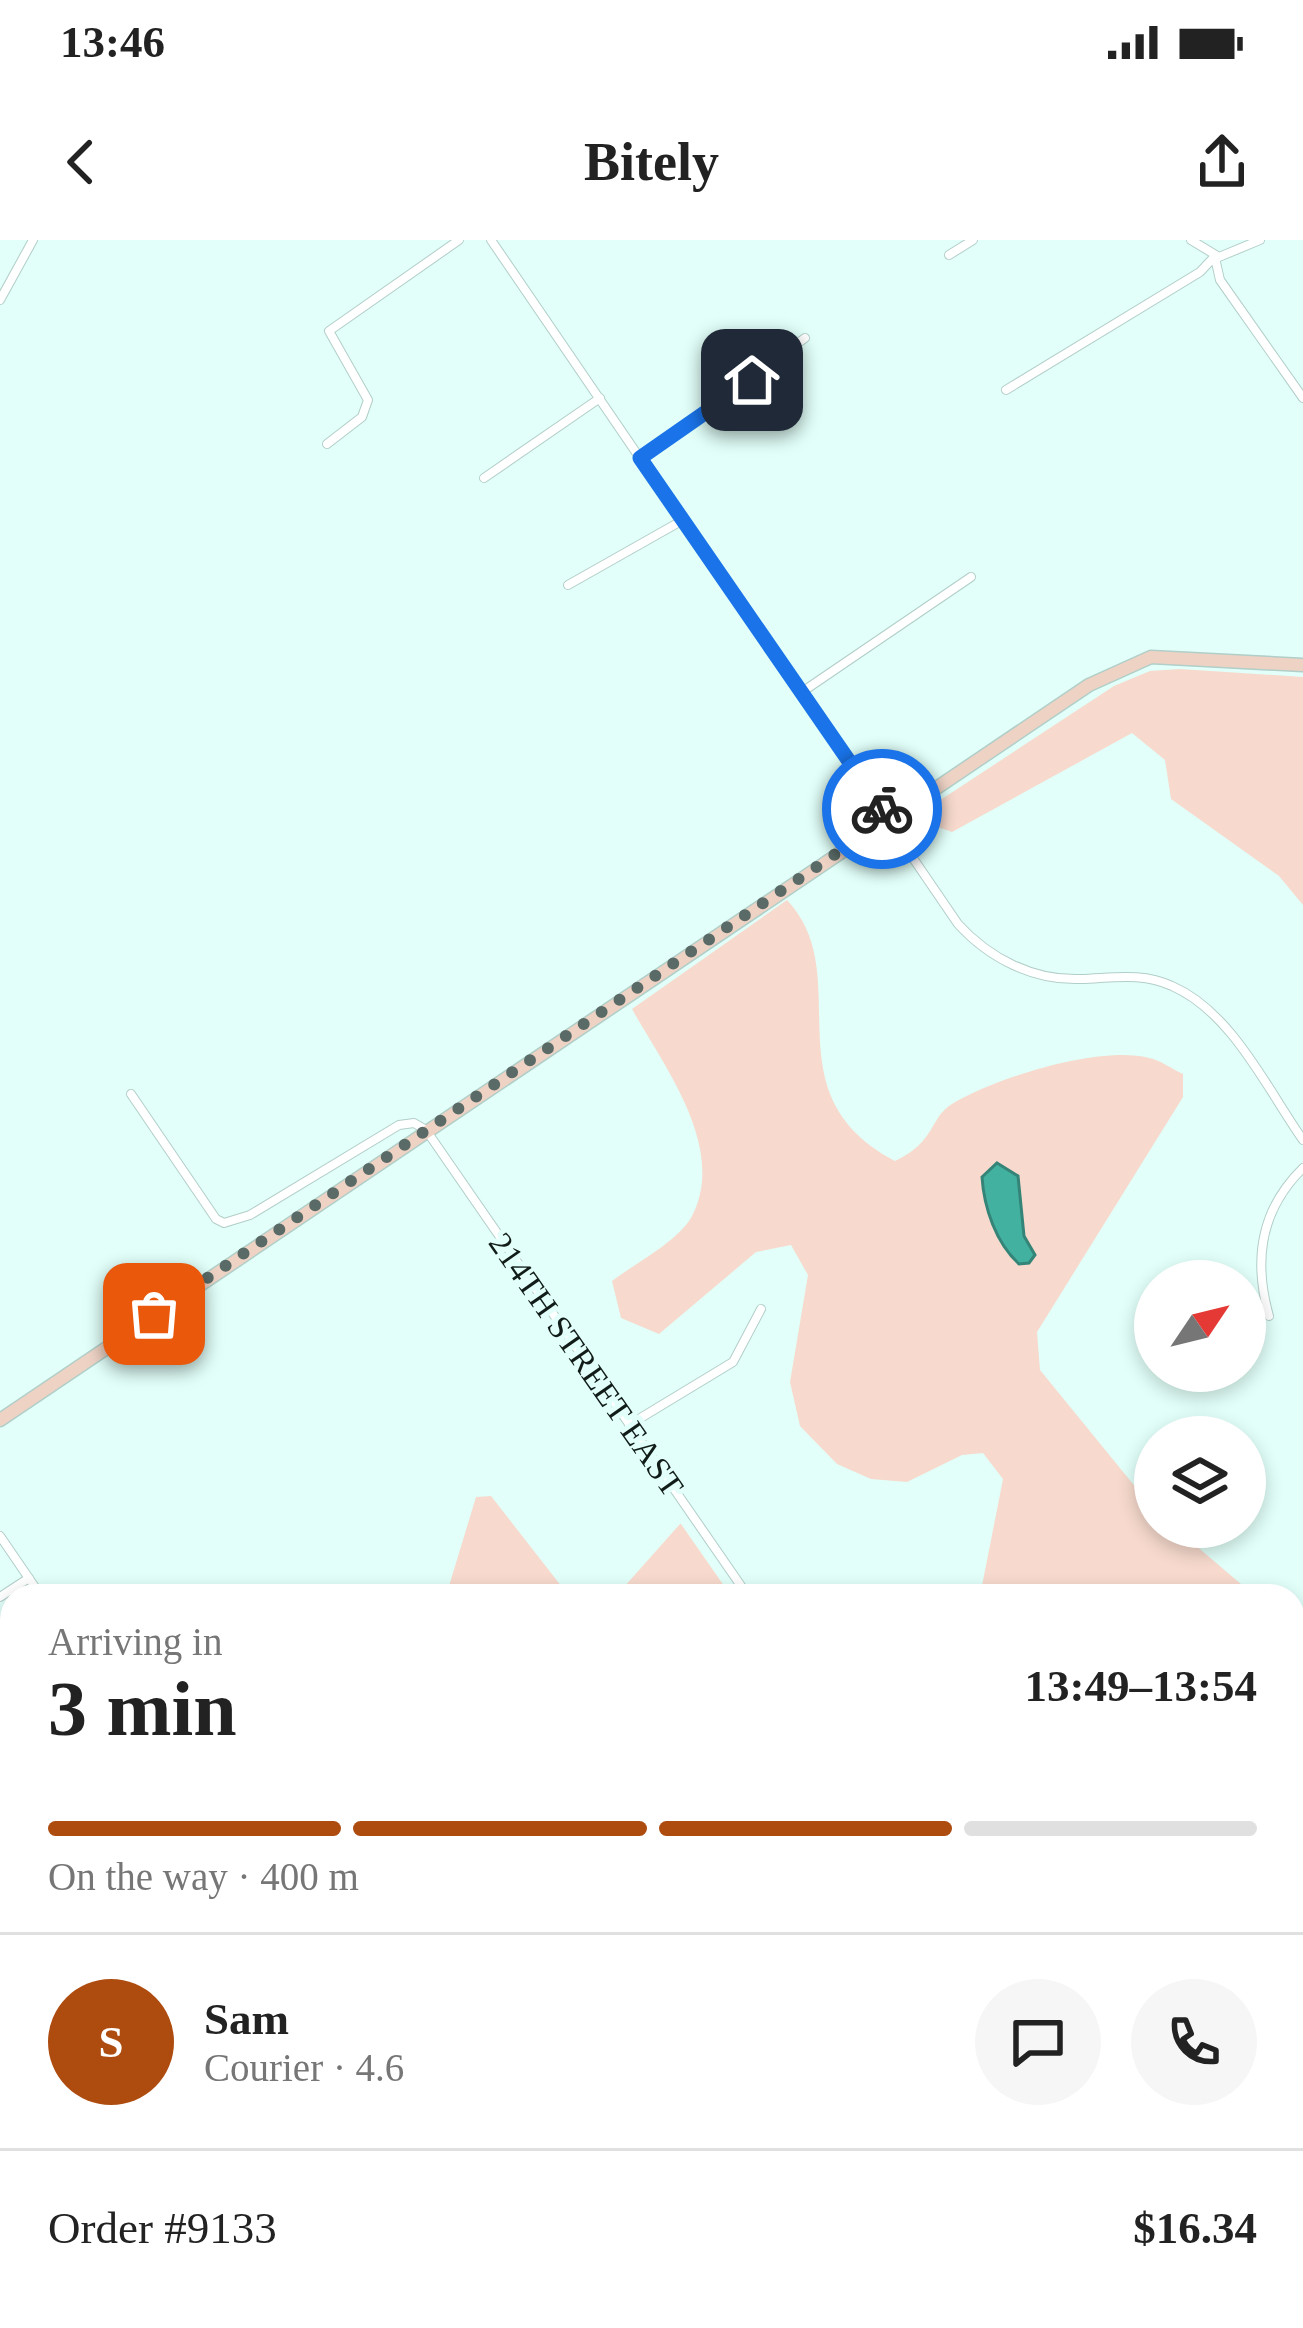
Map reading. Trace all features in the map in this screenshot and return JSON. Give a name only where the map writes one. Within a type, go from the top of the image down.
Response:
[{"type":"main road","points":[[0,1420],[1089,685],[1135,662],[1168,656],[1303,664]]},
{"type":"street","points":[[0,300],[33,240]]},
{"type":"street","points":[[327,444],[359,420],[368,400],[328,331],[459,240]]},
{"type":"street","points":[[491,240],[889,818],[948,912],[998,958],[1062,979],[1154,979],[1206,1008],[1303,1140]]},
{"type":"street","points":[[949,255],[973,240]]},
{"type":"street","points":[[1191,240],[1215,256],[1231,256],[1260,240]]},
{"type":"street","points":[[1006,390],[1200,272],[1215,256]]},
{"type":"street","points":[[1215,256],[1220,280],[1303,398]]},
{"type":"street","points":[[640,458],[805,338]]},
{"type":"street","points":[[484,478],[600,398]]},
{"type":"street","points":[[568,585],[683,520]]},
{"type":"street","points":[[802,692],[971,577]]},
{"type":"street","points":[[131,1094],[216,1219],[224,1223],[250,1215],[399,1125],[414,1123],[426,1130]]},
{"type":"street","name":"214TH STREET EAST","points":[[426,1130],[740,1584]]},
{"type":"street","points":[[1269,1316],[1259,1265],[1266,1224],[1281,1192],[1303,1168]]},
{"type":"street","points":[[629,1425],[733,1362],[761,1309]]},
{"type":"street","points":[[0,1535],[33,1584]]},
{"type":"street","points":[[20,1584],[29,1578]]},
{"type":"shaded area","points":[[1150,671],[1303,677],[1303,905],[1279,876],[1171,799],[1165,760],[1132,733],[952,832],[913,818],[1114,686]]},
{"type":"shaded area","points":[[787,900],[807,931],[816,964],[823,1069],[834,1102],[856,1133],[895,1161],[918,1146],[952,1104],[1048,1066],[1128,1055],[1153,1059],[1183,1074],[1183,1097],[1037,1332],[1040,1370],[1134,1485],[1134,1548],[1199,1548],[1241,1584],[982,1584],[1003,1479],[983,1453],[962,1455],[907,1482],[871,1479],[837,1464],[800,1426],[790,1382],[808,1275],[791,1245],[756,1252],[659,1334],[621,1318],[612,1281],[686,1225],[701,1190],[697,1136],[675,1082],[632,1009]]},
{"type":"shaded area","points":[[997,1163],[1018,1176],[1024,1236],[1035,1255],[1029,1263],[1019,1264],[1011,1256],[985,1201],[982,1177]]},
{"type":"shaded area","points":[[491,1496],[560,1584],[450,1584],[476,1497]]},
{"type":"shaded area","points":[[680,1524],[723,1584],[627,1584]]},
{"type":"way so far","points":[[154,1314],[889,818],[882,809]]},
{"type":"route","points":[[752,380],[640,458],[882,809]]}]
